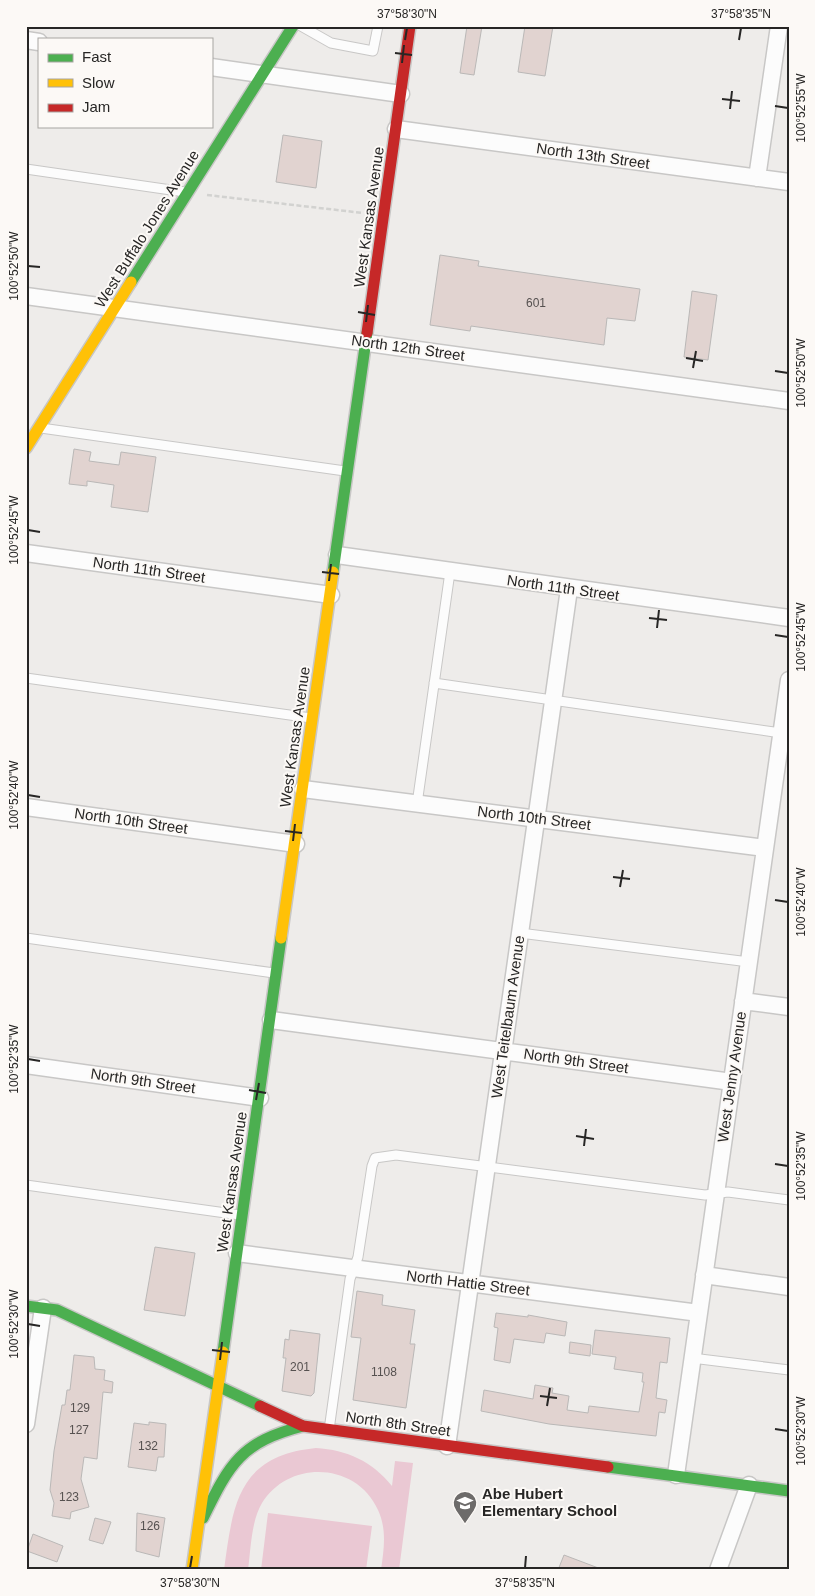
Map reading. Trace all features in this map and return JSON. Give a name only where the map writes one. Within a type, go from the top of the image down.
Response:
[{"type":"main road","name":"West Buffalo Jones Avenue","points":[[26,448],[293,26]]},
{"type":"main road","name":"West Kansas Avenue","points":[[192,1570],[278,974],[312,718],[337,555],[410,26]]},
{"type":"main road","name":"North 8th Street","points":[[26,1306],[57,1310],[218,1388],[303,1426],[789,1490]]},
{"type":"main road","points":[[198,1526],[225,1473],[249,1446],[275,1432],[303,1426]]},
{"type":"street","points":[[757,178],[779,26]]},
{"type":"street","points":[[212,67],[401,94]]},
{"type":"street","name":"North 13th Street","points":[[396,129],[789,182]]},
{"type":"street","name":"North 12th Street","points":[[26,296],[789,402]]},
{"type":"street","name":"North 11th Street","points":[[26,553],[331,595]]},
{"type":"street","name":"North 11th Street","points":[[337,555],[569,589],[789,618]]},
{"type":"street","name":"West Teitelbaum Avenue","points":[[447,1446],[569,589]]},
{"type":"street","name":"West Jenny Avenue","points":[[676,1475],[789,680]]},
{"type":"street","name":"North 10th Street","points":[[303,790],[765,848]]},
{"type":"street","name":"North 10th Street","points":[[26,807],[296,844]]},
{"type":"street","points":[[743,1001],[789,1007]]},
{"type":"street","name":"North 9th Street","points":[[271,1020],[732,1082]]},
{"type":"street","name":"North 9th Street","points":[[26,1065],[260,1098]]},
{"type":"street","name":"North Hattie Street","points":[[237,1253],[699,1313]]},
{"type":"street","points":[[704,1275],[789,1287]]},
{"type":"street","points":[[26,1424],[43,1308]]},
{"type":"street","points":[[723,1568],[749,1486]]},
{"type":"lane","points":[[301,26],[331,43],[374,51],[378,26]]},
{"type":"lane","points":[[26,169],[188,193]]},
{"type":"lane","points":[[26,426],[348,472]]},
{"type":"lane","points":[[417,804],[450,572]]},
{"type":"lane","points":[[26,678],[312,718]]},
{"type":"lane","points":[[434,683],[781,732]]},
{"type":"lane","points":[[520,933],[749,962]]},
{"type":"lane","points":[[26,938],[278,974]]},
{"type":"lane","points":[[329,1430],[350,1279],[358,1257],[372,1166],[375,1158],[396,1155],[705,1195],[728,1192],[789,1200]]},
{"type":"lane","points":[[26,1184],[242,1216]]},
{"type":"lane","points":[[692,1358],[789,1370]]},
{"type":"path","points":[[188,193],[384,215]]},
{"type":"shaded area","points":[[316,1448],[338,1451],[358,1458],[376,1470],[392,1486],[395,1461],[413,1463],[399,1570],[381,1570],[384,1547],[383,1525],[378,1510],[368,1494],[355,1482],[339,1475],[322,1472],[305,1473],[289,1479],[274,1489],[258,1510],[252,1535],[248,1570],[224,1570],[236,1505],[244,1488],[255,1473],[270,1461],[290,1453]]},
{"type":"shaded area","points":[[268,1513],[372,1526],[366,1570],[261,1570]]},
{"type":"building","points":[[467,26],[482,26],[474,75],[460,73]]},
{"type":"building","points":[[525,26],[553,26],[545,76],[518,72]]},
{"type":"building","points":[[283,135],[322,141],[316,188],[276,182]]},
{"type":"building","points":[[440,255],[479,261],[478,266],[640,289],[635,321],[607,318],[604,345],[471,326],[470,331],[430,325]]},
{"type":"building","points":[[692,291],[717,295],[708,360],[684,357]]},
{"type":"building","points":[[74,449],[91,452],[89,461],[119,465],[121,452],[156,457],[148,512],[111,507],[114,485],[87,481],[87,486],[69,484]]},
{"type":"building","points":[[155,1247],[195,1253],[185,1316],[144,1310]]},
{"type":"building","points":[[357,1291],[383,1295],[382,1305],[415,1310],[410,1344],[415,1344],[406,1408],[353,1400],[361,1338],[351,1337]]},
{"type":"building","points":[[496,1313],[528,1317],[528,1315],[567,1322],[565,1336],[546,1333],[544,1343],[514,1339],[510,1363],[494,1360],[498,1328],[494,1327]]},
{"type":"building","points":[[290,1330],[320,1334],[314,1393],[311,1396],[282,1391],[286,1358],[283,1358],[285,1339],[289,1340]]},
{"type":"building","points":[[595,1330],[670,1338],[667,1363],[660,1362],[656,1398],[667,1400],[665,1413],[659,1412],[656,1436],[549,1424],[481,1411],[484,1390],[533,1399],[535,1385],[553,1388],[552,1393],[569,1396],[567,1410],[588,1413],[589,1406],[639,1412],[644,1382],[642,1382],[643,1373],[614,1369],[616,1357],[592,1354]]},
{"type":"building","points":[[570,1342],[591,1345],[590,1356],[569,1353]]},
{"type":"building","points":[[74,1355],[94,1357],[95,1369],[105,1370],[104,1380],[113,1382],[112,1393],[103,1392],[97,1459],[84,1457],[81,1479],[89,1507],[71,1512],[70,1519],[52,1516],[54,1503],[50,1490],[62,1405],[65,1405],[67,1390],[70,1390]]},
{"type":"building","points":[[149,1422],[166,1424],[164,1457],[158,1457],[156,1471],[128,1467],[134,1423],[149,1425]]},
{"type":"building","points":[[137,1513],[165,1518],[159,1557],[136,1551]]},
{"type":"building","points":[[95,1518],[111,1522],[103,1544],[89,1540]]},
{"type":"building","points":[[33,1534],[63,1546],[57,1562],[27,1551]]},
{"type":"building","points":[[564,1555],[601,1569],[601,1570],[558,1570]]},
{"type":"traffic: fast","points":[[131,282],[293,26]]},
{"type":"traffic: fast","points":[[333,572],[367,333]]},
{"type":"traffic: fast","points":[[223,1352],[281,938]]},
{"type":"traffic: fast","points":[[26,1306],[57,1310],[260,1406]]},
{"type":"traffic: fast","points":[[203,1518],[221,1483],[240,1457],[265,1439],[303,1426]]},
{"type":"traffic: fast","points":[[608,1467],[789,1491]]},
{"type":"traffic: slow","points":[[26,448],[131,282]]},
{"type":"traffic: slow","points":[[281,938],[333,572]]},
{"type":"traffic: slow","points":[[192,1570],[223,1352]]},
{"type":"traffic: jam","points":[[367,333],[410,26]]},
{"type":"traffic: jam","points":[[260,1406],[303,1426],[608,1467]]},
{"type":"place","name":"Abe Hubert Elementary School","points":[[465,1524]]}]
